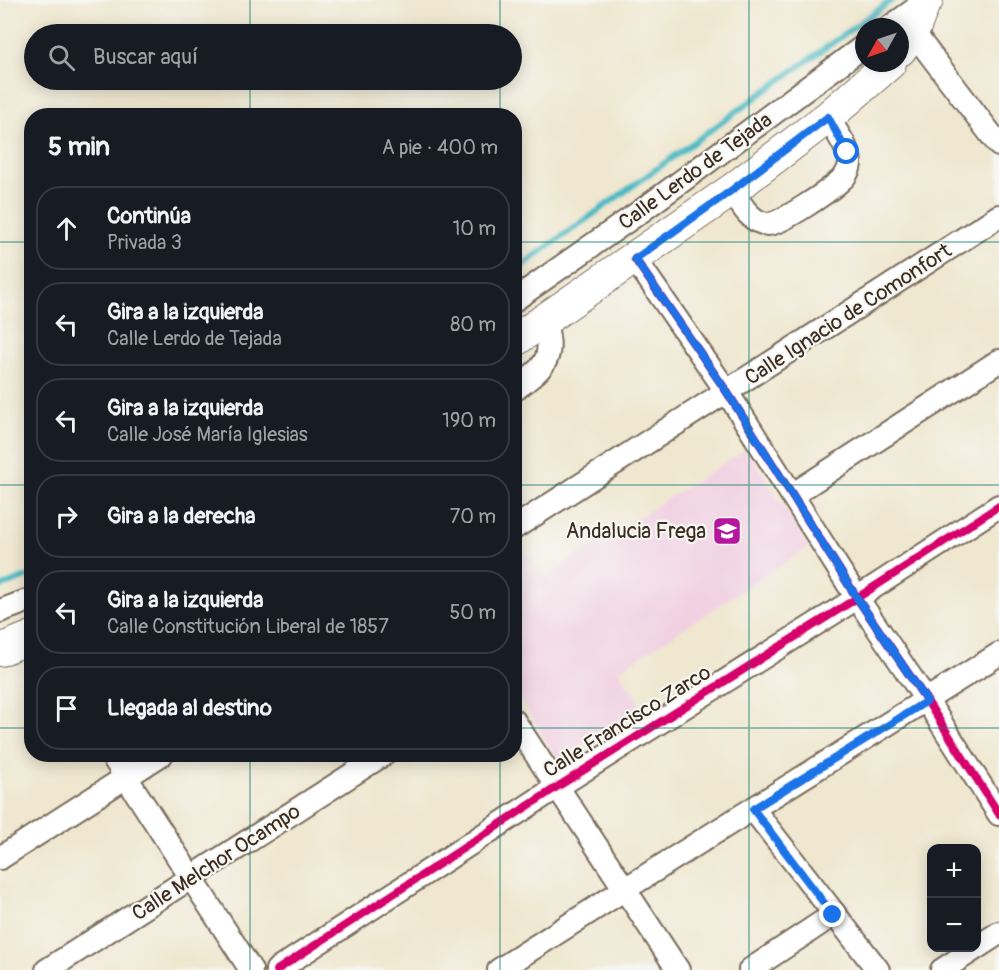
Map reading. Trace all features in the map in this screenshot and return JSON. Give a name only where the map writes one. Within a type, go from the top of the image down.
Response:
[{"type":"street","points":[[909,25],[926,1]]},
{"type":"street","points":[[909,45],[999,145]]},
{"type":"street","name":"Calle Lerdo de Tejada","points":[[522,294],[644,209],[855,53]]},
{"type":"street","name":"Calle Lerdo de Tejada","points":[[522,335],[732,190],[828,117],[880,72]]},
{"type":"street","points":[[732,190],[746,212],[760,222],[769,225],[781,221],[832,188],[845,178],[850,165],[847,152],[828,117]]},
{"type":"street","name":"Calle Ignacio de Comonfort","points":[[522,523],[999,216]]},
{"type":"street","points":[[635,259],[727,392],[857,598],[996,804]]},
{"type":"street","points":[[522,384],[541,370],[549,354],[549,336],[544,320]]},
{"type":"street","points":[[792,495],[999,361]]},
{"type":"street","name":"Calle Francisco Zarco","points":[[277,970],[556,787],[999,506]]},
{"type":"street","points":[[0,611],[24,601]]},
{"type":"street","points":[[0,650],[24,640]]},
{"type":"street","points":[[500,970],[999,654]]},
{"type":"street","points":[[522,734],[678,970]]},
{"type":"street","points":[[116,762],[251,970]]},
{"type":"street","points":[[0,858],[149,762]]},
{"type":"street","name":"Calle Melchor Ocampo","points":[[47,970],[371,762]]},
{"type":"street","points":[[753,809],[833,915],[878,970]]},
{"type":"street","points":[[750,970],[833,915]]},
{"type":"street","points":[[942,970],[999,933]]},
{"type":"shaded area","points":[[747,449],[809,547],[619,670],[642,708],[558,760],[522,702],[522,547],[545,576]]},
{"type":"waterway","points":[[522,265],[892,0]]},
{"type":"waterway","points":[[0,587],[24,578]]},
{"type":"cycle path","points":[[635,259],[727,392],[857,598],[927,701],[999,814]]},
{"type":"cycle path","points":[[277,970],[557,787],[999,506]]},
{"type":"place","name":"Andalucia Frega","points":[[727,531]]},
{"type":"route","points":[[833,915],[753,809],[927,701],[857,598],[727,392],[635,259],[732,190],[828,117],[847,152]]}]
